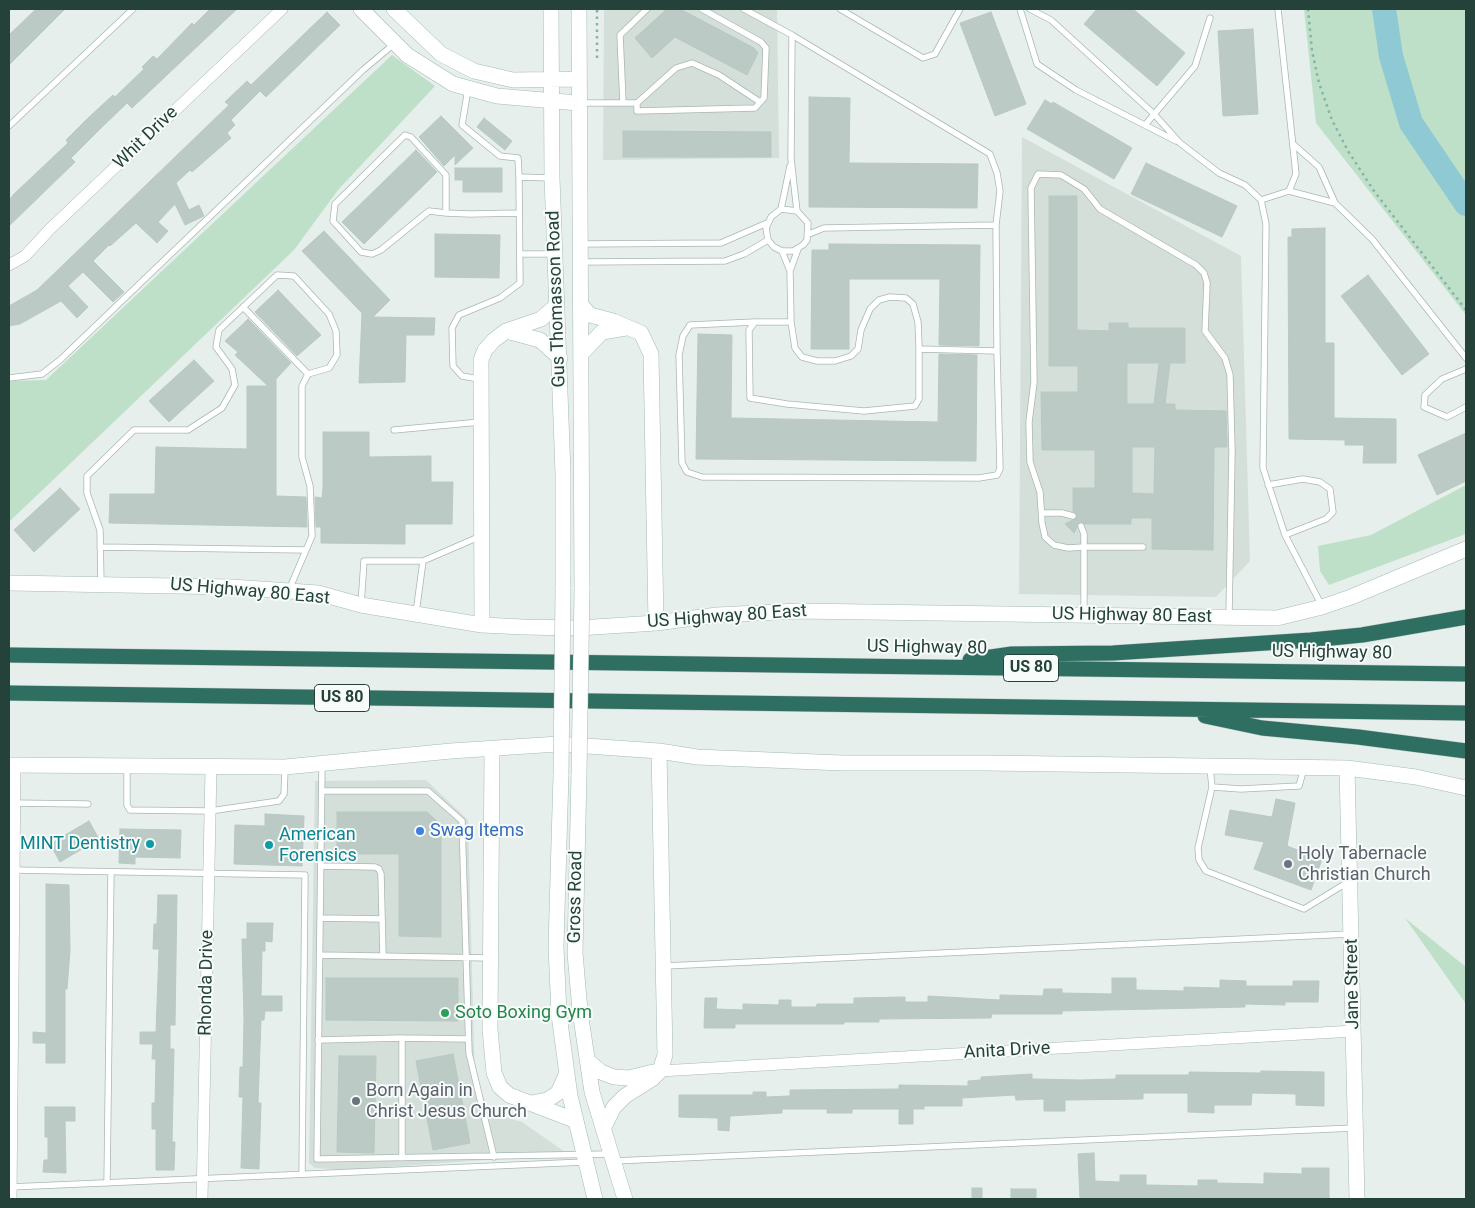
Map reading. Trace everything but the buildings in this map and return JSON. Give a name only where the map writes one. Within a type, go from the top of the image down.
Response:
[{"type":"highway","points":[[920,667],[1012,654],[1170,650],[1311,640],[1362,635],[1466,617]]},
{"type":"highway","name":"US Highway 80","points":[[9,655],[1466,674]]},
{"type":"highway","name":"US 80","points":[[9,693],[1466,713]]},
{"type":"highway","points":[[1172,709],[1262,728],[1358,737],[1466,751]]},
{"type":"main road","points":[[361,9],[394,44],[434,74],[468,90],[497,96],[578,103]]},
{"type":"main road","points":[[394,9],[441,54],[474,71],[513,80],[578,79]]},
{"type":"main road","name":"Gus Thomasson Road","points":[[550,9],[554,254],[560,358],[563,589]]},
{"type":"main road","name":"Gus Thomasson Road","points":[[579,9],[582,589]]},
{"type":"main road","points":[[468,90],[474,71]]},
{"type":"main road","points":[[554,254],[579,244]]},
{"type":"main road","points":[[554,254],[579,262]]},
{"type":"main road","points":[[580,304],[590,315],[641,333],[652,354],[656,623]]},
{"type":"main road","points":[[482,625],[479,380],[481,360],[485,350],[506,331],[541,319],[556,306]]},
{"type":"main road","points":[[581,354],[602,332],[612,328],[630,328]]},
{"type":"main road","points":[[506,331],[540,340],[560,358]]},
{"type":"main road","name":"US Highway 80 East","points":[[9,583],[232,587],[318,593],[362,605],[482,625],[580,628],[656,623],[717,615],[799,610],[1277,618],[1322,607],[1466,550]]},
{"type":"main road","name":"Gross Road","points":[[563,589],[561,774],[556,946],[559,1015],[574,1120],[595,1199]]},
{"type":"main road","name":"Gross Road","points":[[582,589],[575,953],[580,1011],[592,1092],[625,1199]]},
{"type":"main road","points":[[12,765],[211,768],[285,767],[322,765],[451,751],[558,744],[659,751],[697,757],[833,763],[1347,768],[1416,777],[1466,788]]},
{"type":"main road","points":[[492,749],[490,1030],[494,1073],[500,1087],[509,1095],[574,1120]]},
{"type":"main road","points":[[603,1129],[614,1108],[625,1096],[652,1079],[660,1071],[665,1055],[659,751]]},
{"type":"main road","name":"Jane Street","points":[[1347,768],[1357,1199]]},
{"type":"main road","points":[[588,1061],[601,1072],[614,1077],[629,1078],[660,1071]]},
{"type":"main road","points":[[530,1103],[547,1100],[558,1093],[566,1073]]},
{"type":"street","name":"Whit Drive","points":[[9,265],[24,256],[50,229],[282,9]]},
{"type":"street","points":[[11,1199],[12,765]]},
{"type":"street","name":"Rhonda Drive","points":[[202,1199],[211,768]]},
{"type":"street","name":"Anita Drive","points":[[660,1071],[1354,1031]]},
{"type":"lane","points":[[9,126],[133,9]]},
{"type":"lane","points":[[622,103],[620,35],[647,9]]},
{"type":"lane","points":[[637,103],[637,111],[755,108],[764,98],[766,48],[761,42],[702,9]]},
{"type":"lane","points":[[744,9],[792,35],[990,154],[1000,191],[996,225],[1000,468],[997,475],[979,478],[702,477],[687,472],[682,463],[681,444],[679,355],[682,336],[690,325],[791,322]]},
{"type":"lane","points":[[840,9],[923,58],[935,54],[960,9]]},
{"type":"lane","points":[[1020,9],[1037,64],[1076,90],[1180,143],[1219,173],[1245,185],[1261,200],[1266,224],[1263,468],[1285,535],[1322,607]]},
{"type":"lane","points":[[1030,9],[1051,20],[1154,114],[1180,143]]},
{"type":"lane","points":[[1278,9],[1296,174],[1290,191]]},
{"type":"lane","points":[[1146,125],[1195,66],[1210,18]]},
{"type":"lane","points":[[792,35],[791,159],[798,210],[808,222],[824,228]]},
{"type":"lane","points":[[9,378],[42,374],[60,360],[356,77],[394,44]]},
{"type":"lane","points":[[578,103],[637,103],[676,68],[692,63],[720,75],[760,102]]},
{"type":"lane","points":[[468,90],[462,125],[500,156],[518,158],[519,177],[520,283],[500,298],[459,315],[452,328],[453,366],[462,376],[479,380]]},
{"type":"lane","points":[[446,212],[446,175],[411,137],[405,135],[335,204],[333,222],[361,252],[372,254],[381,250],[429,211],[446,212],[519,213]]},
{"type":"lane","points":[[1292,144],[1319,167],[1335,203],[1372,239],[1466,358]]},
{"type":"lane","points":[[579,244],[721,242],[767,223],[781,209],[791,159]]},
{"type":"lane","points":[[1143,547],[1068,548],[1054,545],[1045,537],[1040,492],[1030,462],[1029,422],[1034,382],[1031,188],[1038,174],[1061,175],[1084,189],[1100,209],[1196,265],[1204,273],[1207,283],[1205,331],[1225,358],[1230,375],[1232,452],[1229,617]]},
{"type":"lane","points":[[519,177],[552,178]]},
{"type":"lane","points":[[1261,200],[1290,191],[1335,203]]},
{"type":"lane","points":[[781,209],[798,210]]},
{"type":"lane","points":[[790,271],[798,249],[807,240],[809,234],[808,222]]},
{"type":"lane","points":[[767,223],[768,240],[774,247],[782,251],[798,249]]},
{"type":"lane","points":[[809,234],[824,228],[996,225]]},
{"type":"lane","points":[[579,262],[725,260],[744,254],[768,240]]},
{"type":"lane","points":[[755,322],[749,330],[748,340],[750,398],[864,411],[914,406],[919,399],[918,322],[913,304],[906,298],[890,297],[879,300],[870,309],[858,349],[851,356],[835,361],[817,361],[802,357],[795,348],[791,322],[790,271],[782,251]]},
{"type":"lane","points":[[521,254],[554,254]]},
{"type":"lane","points":[[101,584],[100,530],[87,493],[87,476],[134,430],[188,430],[222,408],[235,385],[232,369],[216,348],[218,330],[277,275],[294,276],[329,314],[336,331],[338,355],[328,368],[308,374],[302,386],[302,457],[310,486],[312,536],[288,591]]},
{"type":"lane","points":[[243,307],[308,374]]},
{"type":"lane","points":[[919,349],[997,351]]},
{"type":"lane","points":[[1466,369],[1442,379],[1425,395],[1424,407],[1447,417],[1466,407]]},
{"type":"lane","points":[[394,430],[480,422]]},
{"type":"lane","points":[[1268,485],[1303,479],[1320,482],[1330,489],[1333,512],[1326,519],[1285,535]]},
{"type":"lane","points":[[1042,513],[1073,516]]},
{"type":"lane","points":[[1081,526],[1084,534],[1084,616]]},
{"type":"lane","points":[[362,605],[364,561],[423,561],[481,535]]},
{"type":"lane","points":[[100,547],[306,550]]},
{"type":"lane","points":[[416,613],[423,561]]},
{"type":"lane","points":[[322,765],[317,1159],[494,1157],[584,1159]]},
{"type":"lane","points":[[1210,766],[1212,787],[1198,848],[1199,860],[1206,872],[1304,909],[1350,880]]},
{"type":"lane","points":[[127,767],[127,805],[130,810],[210,811],[279,801],[284,794],[285,767]]},
{"type":"lane","points":[[1212,787],[1242,789],[1299,786],[1304,768]]},
{"type":"lane","points":[[322,791],[428,791],[462,821],[469,1053],[494,1157]]},
{"type":"lane","points":[[12,803],[88,804]]},
{"type":"lane","points":[[321,866],[375,867],[379,869],[381,874],[384,956]]},
{"type":"lane","points":[[12,870],[305,876],[302,1174]]},
{"type":"lane","points":[[107,1183],[112,872]]},
{"type":"lane","points":[[320,918],[382,919]]},
{"type":"lane","points":[[663,966],[1352,934]]},
{"type":"lane","points":[[320,955],[490,958]]},
{"type":"lane","points":[[402,1038],[402,1158]]},
{"type":"lane","points":[[318,1040],[468,1039]]},
{"type":"lane","points":[[10,1187],[584,1159],[1356,1128]]},
{"type":"path","points":[[597,9],[597,58]]},
{"type":"path","points":[[1308,9],[1312,51],[1319,83],[1332,120],[1348,151],[1374,192],[1466,310]]},
{"type":"shaded area","points":[[604,9],[777,9],[779,158],[603,160]]},
{"type":"shaded area","points":[[1022,137],[1241,256],[1250,561],[1216,597],[1019,594]]},
{"type":"shaded area","points":[[426,780],[468,820],[475,1082],[487,1105],[498,1115],[522,1122],[568,1154],[346,1170],[315,1168],[309,1163],[315,781]]},
{"type":"green space","points":[[1304,9],[1466,9],[1466,315],[1316,123]]},
{"type":"green space","points":[[392,55],[435,86],[338,190],[294,250],[9,522],[9,381],[46,380]]},
{"type":"green space","points":[[1466,485],[1466,534],[1329,585],[1320,571],[1318,546],[1371,535]]},
{"type":"green space","points":[[1405,918],[1466,967],[1466,1004]]},
{"type":"waterway","points":[[1384,9],[1391,56],[1411,123],[1466,204]]},
{"type":"place","name":"Swag Items","points":[[420,831]]},
{"type":"place","name":"MINT Dentistry","points":[[150,844]]},
{"type":"place","name":"American Forensics","points":[[269,845]]},
{"type":"place","name":"Holy Tabernacle Christian Church","points":[[1288,864]]},
{"type":"place","name":"Soto Boxing Gym","points":[[445,1013]]},
{"type":"place","name":"Born Again in Christ Jesus Church","points":[[356,1101]]}]
